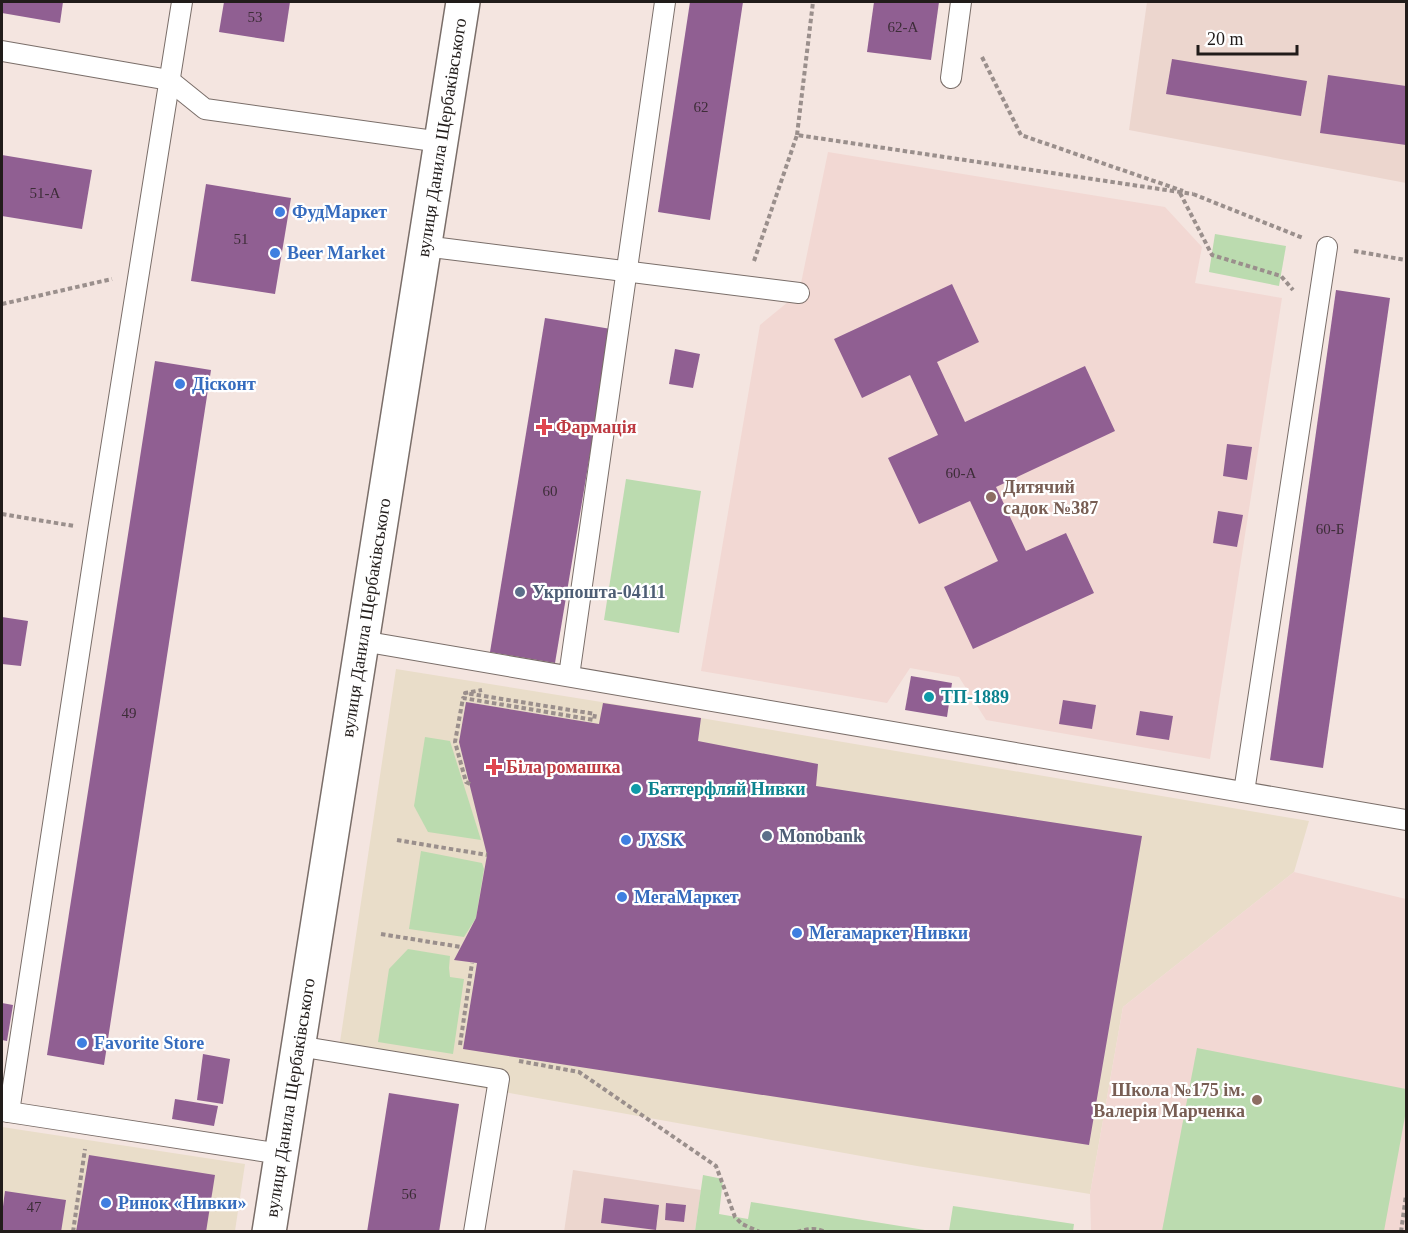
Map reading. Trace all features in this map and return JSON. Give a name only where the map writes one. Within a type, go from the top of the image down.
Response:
[{"type":"main road","name":"вулиця Данила Щербаківського","points":[[269,1232],[463,2]]},
{"type":"lane","points":[[182,2],[5,1111],[281,1154]]},
{"type":"lane","points":[[569,676],[665,2]]},
{"type":"lane","points":[[951,78],[960,7]]},
{"type":"lane","points":[[2,51],[169,80],[205,109],[441,142]]},
{"type":"lane","points":[[424,246],[798,293]]},
{"type":"lane","points":[[1244,792],[1327,247]]},
{"type":"lane","points":[[362,641],[1407,820]]},
{"type":"lane","points":[[298,1046],[499,1079],[474,1232]]},
{"type":"path","points":[[746,286],[797,135],[813,2]]},
{"type":"path","points":[[960,7],[1021,135],[1193,194],[1279,230],[1327,247],[1407,260]]},
{"type":"path","points":[[797,135],[1193,194]]},
{"type":"path","points":[[1179,192],[1212,255],[1281,276],[1316,318]]},
{"type":"path","points":[[2,304],[139,273]]},
{"type":"path","points":[[2,514],[98,530]]},
{"type":"path","points":[[470,784],[466,782],[455,742],[463,698],[594,720],[595,714],[465,693],[488,689]]},
{"type":"path","points":[[396,840],[487,855]]},
{"type":"path","points":[[381,934],[461,947]]},
{"type":"path","points":[[459,1050],[472,963]]},
{"type":"path","points":[[579,1072],[716,1166],[735,1217],[742,1224],[760,1232]]},
{"type":"path","points":[[73,1232],[88,1124]]},
{"type":"path","points":[[1401,1232],[1407,1195]]},
{"type":"path","points":[[798,1232],[808,1228],[825,1232]]},
{"type":"shaded area","points":[[1147,2],[1406,2],[1406,183],[1129,130]]},
{"type":"shaded area","name":"Дитячий садок №387","points":[[828,152],[1165,207],[1202,247],[1195,283],[1282,298],[1210,759],[986,720],[959,677],[910,668],[887,703],[701,671],[760,325],[799,293]]},
{"type":"shaded area","name":"Мегамаркет Нивки","points":[[396,669],[1309,821],[1294,872],[1123,1007],[1090,1194],[917,1166],[337,1062]]},
{"type":"shaded area","name":"Школа №175 ім. Валерія Марченка","points":[[1294,872],[1406,899],[1406,1231],[1091,1232],[1090,1194],[1123,1007]]},
{"type":"shaded area","name":"Ринок «Нивки»","points":[[2,1127],[245,1164],[235,1231],[2,1231]]},
{"type":"shaded area","points":[[573,1170],[701,1190],[695,1231],[564,1232]]},
{"type":"green space","points":[[1215,234],[1286,246],[1279,286],[1209,272]]},
{"type":"green space","points":[[626,479],[701,491],[679,633],[604,620]]},
{"type":"green space","points":[[425,737],[450,741],[481,840],[428,832],[414,806]]},
{"type":"green space","points":[[421,851],[482,863],[484,869],[476,918],[464,937],[409,929]]},
{"type":"green space","points":[[408,949],[450,956],[450,977],[464,979],[453,1054],[378,1042],[389,969]]},
{"type":"green space","points":[[1197,1048],[1406,1089],[1406,1111],[1384,1231],[1162,1231]]},
{"type":"green space","points":[[703,1175],[723,1179],[719,1214],[748,1219],[751,1202],[931,1231],[695,1231]]},
{"type":"green space","points":[[953,1206],[1074,1224],[1073,1231],[949,1231]]},
{"type":"building","points":[[2,2],[63,2],[60,23],[2,13]]},
{"type":"building","points":[[224,2],[290,2],[284,42],[219,32]]},
{"type":"building","points":[[690,2],[743,2],[710,220],[658,212]]},
{"type":"building","points":[[874,2],[939,2],[931,60],[867,52]]},
{"type":"building","points":[[1172,59],[1307,81],[1301,116],[1166,94]]},
{"type":"building","points":[[1328,75],[1406,86],[1406,145],[1320,133]]},
{"type":"building","points":[[2,155],[92,170],[82,229],[2,216]]},
{"type":"building","points":[[206,184],[291,198],[275,294],[191,281]]},
{"type":"building","points":[[952,284],[979,342],[937,362],[965,422],[1085,366],[1115,431],[996,487],[1026,551],[1066,533],[1094,593],[973,649],[944,587],[998,561],[970,501],[919,524],[888,458],[938,435],[910,375],[862,398],[834,339]]},
{"type":"building","points":[[1336,290],[1390,298],[1323,768],[1270,760]]},
{"type":"building","points":[[545,318],[611,329],[555,663],[490,652]]},
{"type":"building","points":[[675,349],[700,354],[693,388],[669,384]]},
{"type":"building","points":[[155,361],[211,370],[104,1065],[47,1055]]},
{"type":"building","points":[[1227,444],[1252,447],[1247,480],[1223,476]]},
{"type":"building","points":[[1218,511],[1243,515],[1237,547],[1213,543]]},
{"type":"building","points":[[2,617],[28,621],[21,666],[2,664]]},
{"type":"building","name":"ТП-1889","points":[[911,676],[952,683],[947,717],[905,710]]},
{"type":"building","points":[[1063,700],[1096,705],[1092,729],[1059,724]]},
{"type":"building","name":"Мегамаркет Нивки","points":[[466,702],[599,724],[603,703],[701,718],[698,741],[818,764],[816,786],[1142,836],[1089,1145],[463,1049],[477,963],[454,960],[476,918],[487,855],[459,742]]},
{"type":"building","points":[[1140,711],[1173,716],[1169,740],[1136,735]]},
{"type":"building","points":[[2,1003],[13,1005],[7,1041],[2,1040]]},
{"type":"building","points":[[203,1054],[230,1059],[223,1104],[197,1100]]},
{"type":"building","points":[[389,1093],[459,1104],[439,1232],[367,1232]]},
{"type":"building","points":[[175,1099],[218,1106],[214,1126],[172,1119]]},
{"type":"building","points":[[89,1155],[215,1175],[206,1232],[76,1232]]},
{"type":"building","points":[[5,1191],[66,1200],[61,1232],[2,1232]]},
{"type":"building","points":[[604,1198],[659,1205],[656,1230],[601,1223]]},
{"type":"building","points":[[666,1203],[686,1205],[684,1222],[665,1220]]},
{"type":"place","name":"ФудМаркет","points":[[280,212]]},
{"type":"place","name":"Beer Market","points":[[275,253]]},
{"type":"place","name":"Дісконт","points":[[180,384]]},
{"type":"place","name":"Фармація","points":[[544,427]]},
{"type":"place","name":"Дитячий садок №387","points":[[991,497]]},
{"type":"place","name":"Укрпошта-04111","points":[[520,592]]},
{"type":"place","name":"ТП-1889","points":[[929,697]]},
{"type":"place","name":"Біла ромашка","points":[[494,767]]},
{"type":"place","name":"Баттерфляй Нивки","points":[[636,789]]},
{"type":"place","name":"Monobank","points":[[767,836]]},
{"type":"place","name":"JYSK","points":[[626,840]]},
{"type":"place","name":"МегаМаркет","points":[[622,897]]},
{"type":"place","name":"Мегамаркет Нивки","points":[[797,933]]},
{"type":"place","name":"Favorite Store","points":[[82,1043]]},
{"type":"place","name":"Школа №175 ім. Валерія Марченка","points":[[1257,1100]]},
{"type":"place","name":"Ринок «Нивки»","points":[[106,1203]]}]
